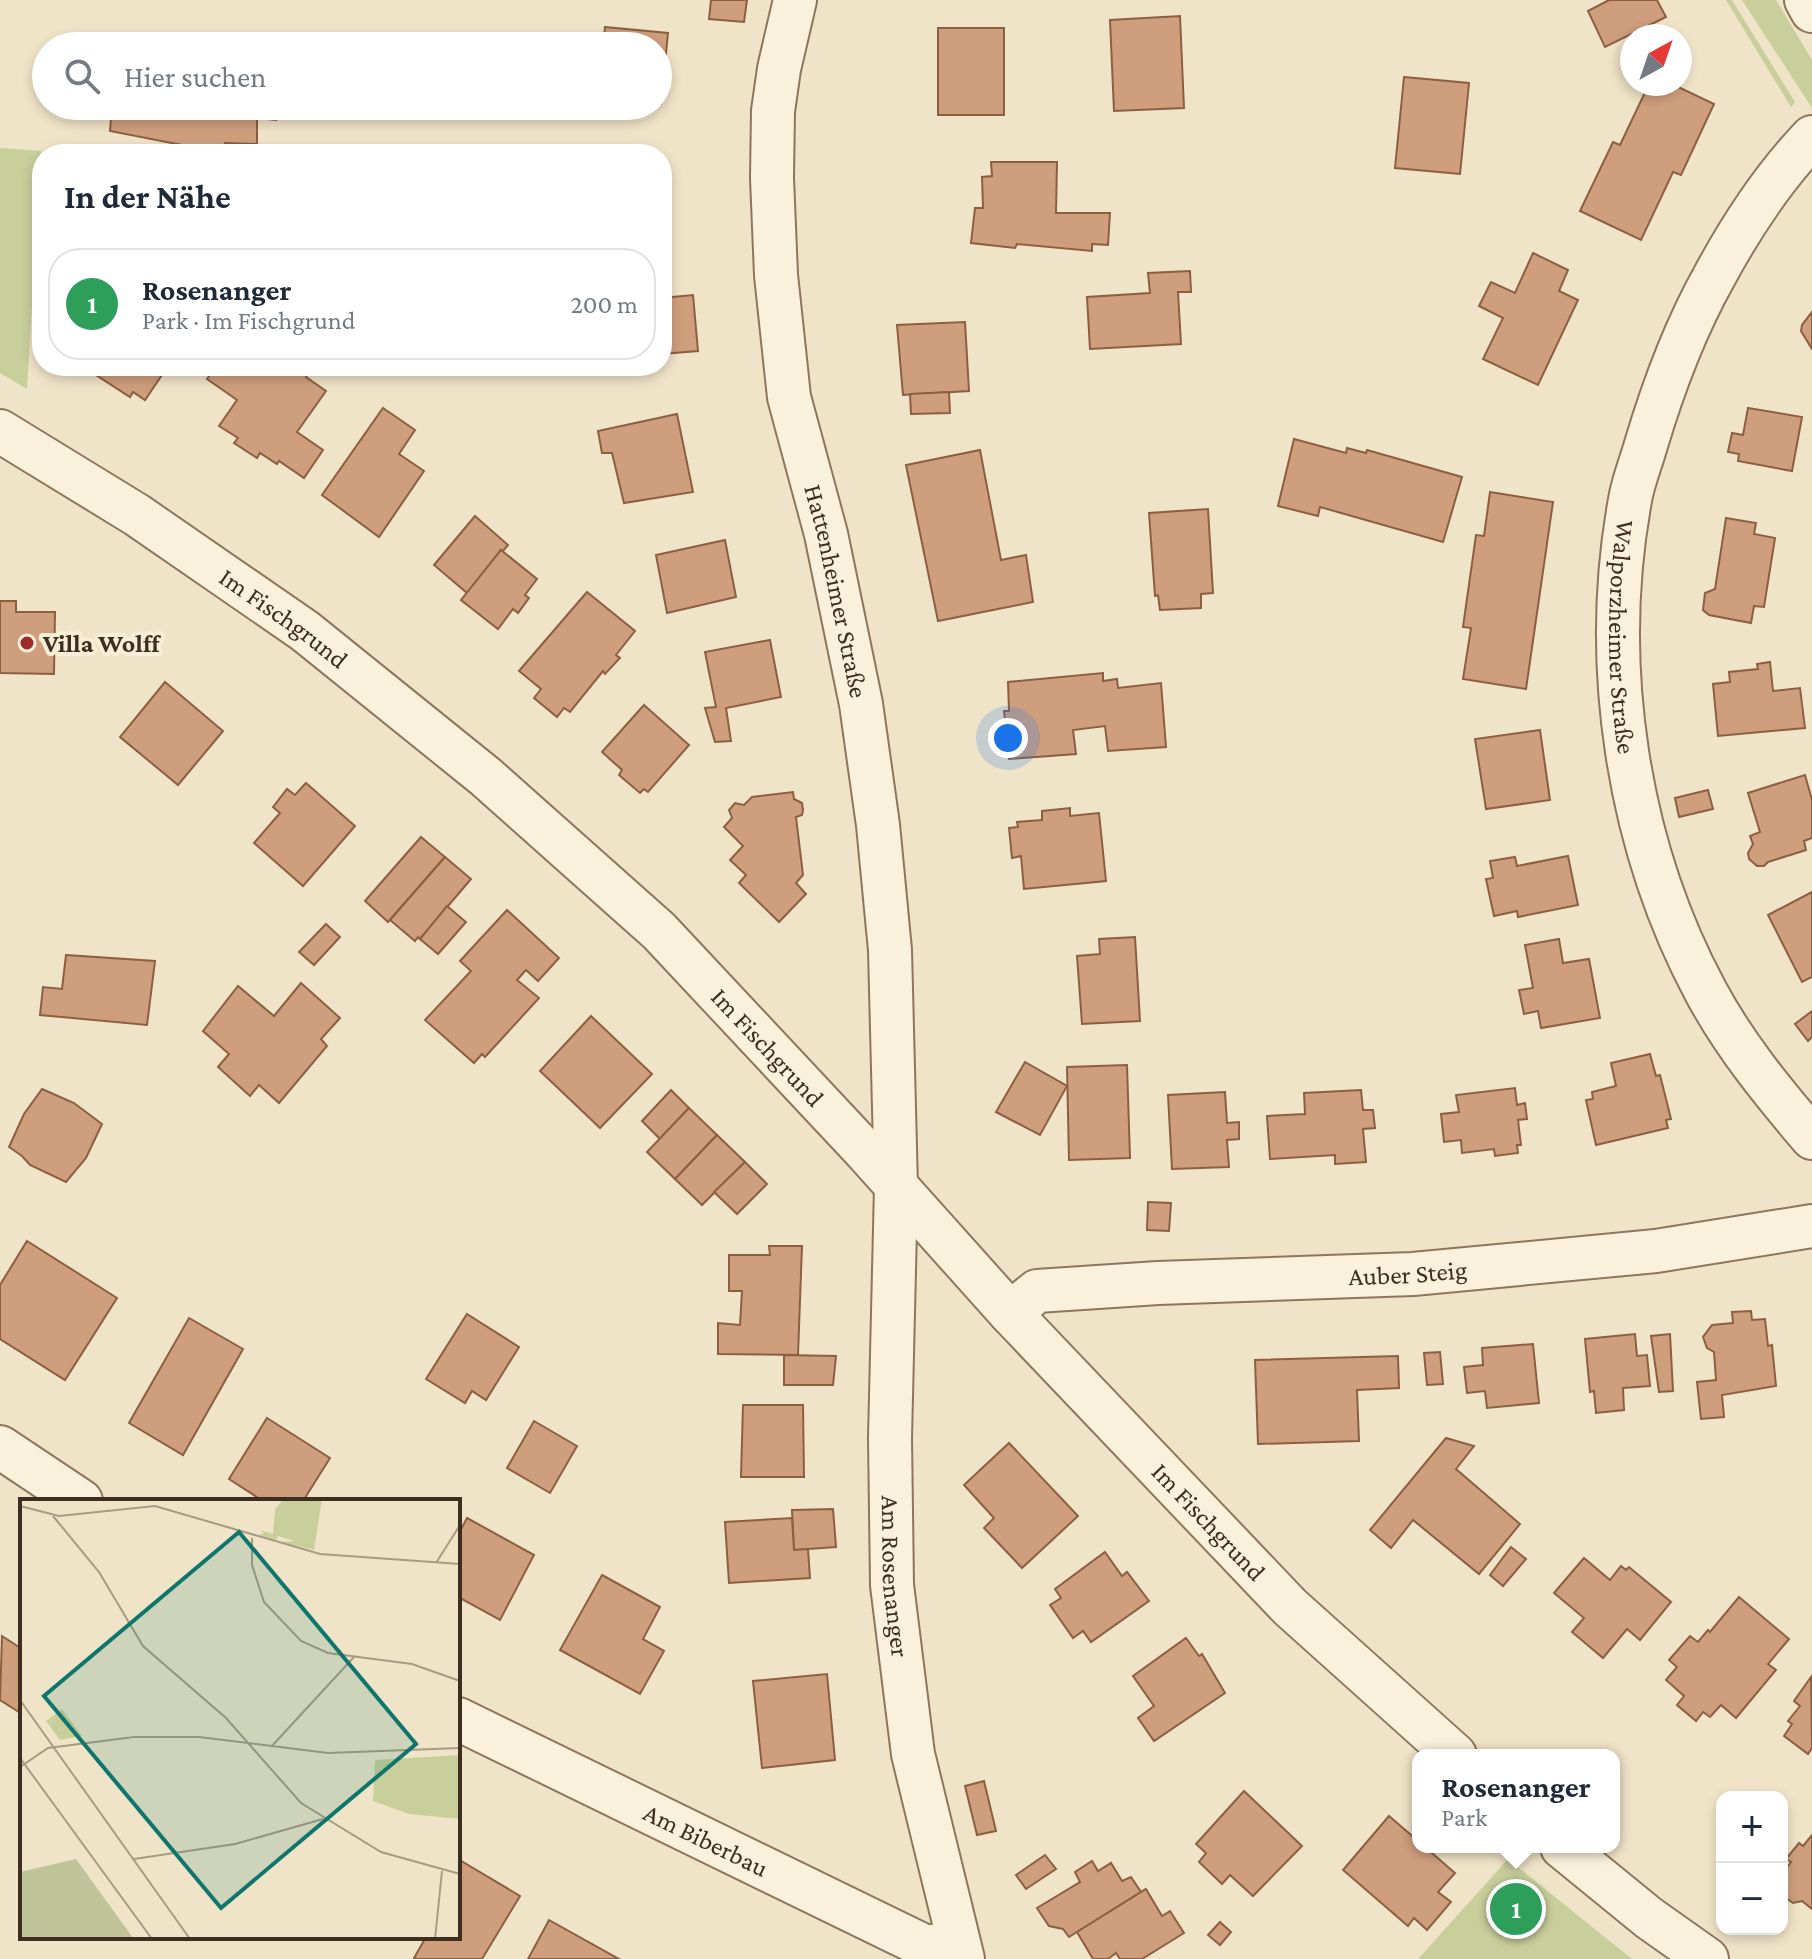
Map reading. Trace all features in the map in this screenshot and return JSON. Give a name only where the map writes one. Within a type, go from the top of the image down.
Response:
[{"type":"street","name":"Hattenheimer Straße","points":[[795,0],[773,111],[776,275],[789,397],[829,549],[861,704],[878,825],[890,950],[896,1187]]},
{"type":"street","points":[[1806,0],[1812,11]]},
{"type":"street","name":"Walporzheimer Straße","points":[[1812,137],[1786,164],[1735,239],[1689,321],[1658,402],[1631,496],[1618,596],[1620,675],[1632,786],[1655,872],[1706,993],[1749,1062],[1812,1138]]},
{"type":"street","name":"Im Fischgrund","points":[[0,431],[137,515],[305,631],[486,777],[659,931],[1010,1313],[1290,1607],[1448,1749]]},
{"type":"street","name":"Am Rosenanger","points":[[896,1187],[890,1438],[892,1585],[913,1754],[960,1951]]},
{"type":"street","name":"Auber Steig","points":[[1010,1313],[1037,1291],[1158,1283],[1413,1274],[1656,1251],[1812,1226]]},
{"type":"street","points":[[0,1447],[78,1499]]},
{"type":"street","name":"Am Biberbau","points":[[460,1720],[926,1947],[960,1951]]},
{"type":"street","points":[[1569,1853],[1649,1918],[1707,1959]]},
{"type":"green space","points":[[1726,0],[1732,0],[1795,102],[1791,107]]},
{"type":"green space","points":[[1742,0],[1776,0],[1812,60],[1812,108]]},
{"type":"green space","points":[[0,148],[32,150],[32,304],[27,389],[0,373]]},
{"type":"green space","points":[[1508,1859],[1632,1959],[1418,1959]]},
{"type":"building","points":[[711,0],[747,0],[744,22],[709,19]]},
{"type":"building","points":[[1609,0],[1657,0],[1666,17],[1652,24],[1620,24],[1620,40],[1605,47],[1588,11]]},
{"type":"building","points":[[1180,16],[1184,108],[1114,111],[1110,20]]},
{"type":"building","points":[[605,27],[658,32],[604,32]]},
{"type":"building","points":[[938,28],[1004,28],[1004,115],[938,115]]},
{"type":"building","points":[[1404,77],[1469,83],[1460,174],[1395,168]]},
{"type":"building","points":[[1692,94],[1714,104],[1681,175],[1673,172],[1641,240],[1580,211],[1613,142],[1620,145],[1643,96],[1692,96]]},
{"type":"building","points":[[111,120],[257,120],[257,144],[177,144],[110,131]]},
{"type":"building","points":[[991,162],[1057,162],[1056,213],[1110,213],[1108,245],[1092,244],[1092,251],[971,243],[975,208],[983,208],[982,177],[992,176]]},
{"type":"building","points":[[1533,253],[1568,270],[1559,291],[1578,300],[1538,385],[1483,359],[1503,318],[1479,306],[1491,282],[1515,293]]},
{"type":"building","points":[[1190,271],[1191,292],[1178,292],[1181,344],[1090,349],[1087,297],[1150,293],[1148,273]]},
{"type":"building","points":[[693,295],[698,351],[672,353],[672,297]]},
{"type":"building","points":[[1812,312],[1812,349],[1801,331]]},
{"type":"building","points":[[965,322],[969,391],[903,395],[897,325]]},
{"type":"building","points":[[97,376],[161,376],[145,400],[133,392],[130,397]]},
{"type":"building","points":[[209,376],[307,376],[326,391],[297,432],[323,450],[304,478],[279,461],[277,464],[260,453],[257,458],[234,443],[238,438],[219,426],[237,400],[207,379]]},
{"type":"building","points":[[949,392],[950,413],[911,414],[910,394]]},
{"type":"building","points":[[383,408],[415,430],[399,454],[424,471],[379,537],[322,495]]},
{"type":"building","points":[[1748,408],[1802,417],[1792,471],[1738,461],[1739,454],[1728,452],[1732,433],[1743,435]]},
{"type":"building","points":[[677,414],[693,492],[624,503],[612,453],[602,453],[598,431]]},
{"type":"building","points":[[1294,439],[1346,453],[1347,448],[1366,453],[1367,450],[1462,477],[1443,542],[1320,507],[1318,516],[1278,506]]},
{"type":"building","points":[[980,450],[1001,560],[1026,555],[1033,602],[938,621],[906,465]]},
{"type":"building","points":[[1490,492],[1553,502],[1526,689],[1463,679],[1471,628],[1463,627],[1476,535],[1484,536]]},
{"type":"building","points":[[1208,509],[1213,593],[1201,594],[1201,608],[1160,610],[1158,595],[1155,596],[1149,513]]},
{"type":"building","points":[[475,516],[508,545],[467,593],[434,565]]},
{"type":"building","points":[[1726,518],[1756,523],[1754,534],[1775,538],[1764,607],[1754,606],[1751,623],[1709,615],[1703,610],[1705,593],[1715,589]]},
{"type":"building","points":[[725,540],[736,597],[667,613],[656,555]]},
{"type":"building","points":[[501,550],[537,579],[525,595],[529,598],[518,613],[513,609],[498,629],[461,600]]},
{"type":"building","points":[[587,592],[635,631],[616,655],[620,658],[605,674],[603,671],[570,712],[564,708],[557,717],[534,698],[541,689],[519,671]]},
{"type":"building","name":"Villa Wolff","points":[[0,601],[16,601],[16,612],[55,612],[54,674],[0,673]]},
{"type":"building","points":[[770,640],[781,697],[726,708],[731,741],[715,742],[705,708],[716,707],[705,652]]},
{"type":"building","points":[[1770,662],[1773,691],[1800,688],[1805,728],[1718,736],[1713,684],[1730,682],[1729,672],[1758,669],[1757,664]]},
{"type":"building","points":[[1103,673],[1103,681],[1117,679],[1118,688],[1161,683],[1166,747],[1108,751],[1105,726],[1073,730],[1076,754],[1009,759],[1004,711],[1009,711],[1008,682]]},
{"type":"building","points":[[165,682],[223,731],[178,785],[120,737]]},
{"type":"building","points":[[644,705],[689,745],[648,792],[644,789],[640,793],[619,775],[622,770],[602,752]]},
{"type":"building","points":[[1540,730],[1550,800],[1486,809],[1475,739]]},
{"type":"building","points":[[1805,775],[1812,800],[1812,838],[1804,841],[1806,850],[1757,866],[1749,859],[1748,853],[1753,844],[1750,836],[1760,832],[1748,793]]},
{"type":"building","points":[[306,783],[355,826],[303,886],[254,843],[280,813],[273,807],[287,789],[295,795]]},
{"type":"building","points":[[1708,790],[1713,809],[1679,817],[1675,798]]},
{"type":"building","points":[[793,792],[794,799],[802,803],[803,810],[802,815],[796,817],[803,875],[796,883],[806,894],[779,922],[739,883],[746,875],[730,860],[743,846],[724,827],[732,818],[729,810],[735,803],[744,805],[752,797]]},
{"type":"building","points":[[1070,808],[1070,816],[1099,813],[1106,881],[1024,889],[1021,856],[1012,858],[1009,828],[1018,827],[1017,822],[1042,820],[1042,811]]},
{"type":"building","points":[[421,837],[445,857],[388,922],[365,901]]},
{"type":"building","points":[[1568,856],[1578,905],[1518,917],[1517,911],[1494,916],[1486,879],[1493,878],[1490,861],[1515,857],[1517,866]]},
{"type":"building","points":[[445,857],[471,879],[415,941],[390,920]]},
{"type":"building","points":[[1812,892],[1812,977],[1802,982],[1768,915]]},
{"type":"building","points":[[447,906],[466,922],[438,954],[420,939]]},
{"type":"building","points":[[507,910],[559,958],[538,981],[526,970],[517,980],[539,998],[485,1057],[482,1054],[474,1063],[425,1020],[471,971],[460,961]]},
{"type":"building","points":[[326,924],[340,937],[314,965],[299,952]]},
{"type":"building","points":[[1135,937],[1140,1021],[1082,1024],[1077,956],[1100,954],[1099,939]]},
{"type":"building","points":[[1559,939],[1563,963],[1589,959],[1600,1018],[1541,1028],[1538,1011],[1524,1014],[1519,990],[1533,988],[1525,945]]},
{"type":"building","points":[[66,955],[155,961],[147,1025],[40,1015],[43,987],[62,989]]},
{"type":"building","points":[[301,983],[340,1018],[321,1039],[327,1046],[279,1103],[259,1085],[250,1096],[218,1067],[229,1054],[203,1031],[238,986],[274,1016]]},
{"type":"building","points":[[1812,1011],[1812,1037],[1808,1041],[1795,1024]]},
{"type":"building","points":[[591,1016],[652,1074],[600,1128],[540,1071]]},
{"type":"building","points":[[1650,1054],[1656,1076],[1660,1075],[1671,1119],[1666,1120],[1668,1128],[1596,1145],[1586,1100],[1593,1099],[1592,1092],[1616,1086],[1611,1063]]},
{"type":"building","points":[[1025,1062],[1067,1086],[1040,1135],[996,1112]]},
{"type":"building","points":[[1127,1065],[1130,1158],[1069,1160],[1067,1067]]},
{"type":"building","points":[[1515,1088],[1517,1105],[1525,1103],[1527,1119],[1518,1120],[1521,1145],[1517,1145],[1518,1153],[1495,1156],[1494,1149],[1462,1153],[1461,1140],[1444,1142],[1441,1114],[1459,1112],[1456,1095]]},
{"type":"building","points":[[42,1089],[74,1103],[102,1124],[86,1158],[66,1182],[30,1165],[9,1147],[24,1114]]},
{"type":"building","points":[[671,1090],[689,1108],[660,1139],[642,1121]]},
{"type":"building","points":[[1361,1090],[1363,1110],[1373,1110],[1375,1128],[1363,1129],[1366,1162],[1335,1164],[1335,1155],[1270,1159],[1267,1116],[1305,1114],[1304,1093]]},
{"type":"building","points":[[1225,1092],[1227,1123],[1239,1122],[1239,1139],[1227,1140],[1229,1167],[1172,1169],[1168,1095]]},
{"type":"building","points":[[689,1108],[717,1135],[675,1179],[647,1152]]},
{"type":"building","points":[[717,1135],[745,1162],[702,1205],[675,1179]]},
{"type":"building","points":[[745,1162],[767,1184],[737,1214],[714,1192]]},
{"type":"building","points":[[1148,1202],[1171,1203],[1169,1231],[1147,1230]]},
{"type":"building","points":[[27,1241],[117,1298],[65,1380],[0,1339],[0,1285]]},
{"type":"building","points":[[769,1246],[802,1246],[798,1355],[718,1354],[718,1323],[740,1325],[742,1291],[729,1291],[729,1255],[770,1255]]},
{"type":"building","points":[[1751,1311],[1752,1320],[1765,1319],[1768,1346],[1772,1345],[1776,1386],[1722,1395],[1724,1417],[1701,1419],[1697,1382],[1716,1380],[1714,1352],[1707,1348],[1703,1337],[1712,1325],[1733,1323],[1732,1312]]},
{"type":"building","points":[[467,1314],[519,1347],[486,1400],[472,1391],[465,1403],[426,1379]]},
{"type":"building","points":[[189,1318],[243,1349],[183,1455],[129,1423]]},
{"type":"building","points":[[1635,1334],[1637,1356],[1647,1355],[1650,1386],[1623,1388],[1624,1410],[1596,1413],[1594,1391],[1590,1392],[1585,1339]]},
{"type":"building","points":[[1670,1334],[1673,1391],[1659,1392],[1651,1336]]},
{"type":"building","points":[[1533,1344],[1539,1403],[1487,1408],[1485,1391],[1467,1393],[1464,1367],[1483,1365],[1482,1348]]},
{"type":"building","points":[[1440,1352],[1443,1384],[1427,1385],[1424,1353]]},
{"type":"building","points":[[784,1355],[836,1356],[833,1385],[784,1385]]},
{"type":"building","points":[[1398,1356],[1399,1388],[1357,1390],[1359,1441],[1258,1444],[1255,1360]]},
{"type":"building","points":[[743,1405],[803,1405],[804,1477],[741,1477]]},
{"type":"building","points":[[267,1418],[330,1458],[304,1499],[260,1499],[229,1479]]},
{"type":"building","points":[[534,1421],[577,1446],[550,1493],[507,1468]]},
{"type":"building","points":[[1446,1438],[1474,1446],[1456,1469],[1520,1524],[1479,1574],[1413,1520],[1391,1548],[1370,1530]]},
{"type":"building","points":[[1009,1443],[1078,1516],[1022,1568],[984,1528],[994,1518],[964,1485]]},
{"type":"building","points":[[833,1509],[836,1547],[794,1550],[792,1510]]},
{"type":"building","points":[[467,1518],[534,1555],[500,1620],[460,1598],[460,1531]]},
{"type":"building","points":[[792,1518],[794,1550],[808,1549],[810,1578],[729,1583],[725,1522]]},
{"type":"building","points":[[1511,1547],[1526,1559],[1503,1586],[1490,1575]]},
{"type":"building","points":[[1105,1552],[1122,1576],[1127,1572],[1149,1601],[1091,1642],[1083,1631],[1073,1638],[1050,1605],[1061,1598],[1055,1589]]},
{"type":"building","points":[[1584,1558],[1610,1580],[1621,1566],[1626,1570],[1629,1567],[1671,1602],[1640,1640],[1627,1629],[1603,1658],[1572,1632],[1584,1618],[1554,1593]]},
{"type":"building","points":[[602,1575],[660,1607],[643,1639],[664,1651],[640,1694],[560,1650]]},
{"type":"building","points":[[1739,1597],[1789,1639],[1768,1664],[1776,1670],[1736,1718],[1721,1705],[1710,1717],[1703,1712],[1696,1721],[1677,1705],[1684,1696],[1666,1680],[1677,1667],[1669,1660],[1690,1636],[1698,1642],[1708,1630],[1710,1632]]},
{"type":"building","points":[[2,1636],[20,1648],[20,1713],[0,1700]]},
{"type":"building","points":[[1186,1638],[1199,1656],[1202,1654],[1225,1693],[1154,1741],[1138,1718],[1154,1706],[1133,1676]]},
{"type":"building","points":[[827,1674],[835,1760],[762,1768],[753,1681]]},
{"type":"building","points":[[1811,1677],[1812,1748],[1808,1754],[1784,1736],[1792,1724],[1788,1721],[1800,1706],[1794,1701]]},
{"type":"building","points":[[984,1781],[996,1831],[977,1835],[965,1786]]},
{"type":"building","points":[[1244,1791],[1302,1846],[1253,1896],[1230,1875],[1222,1884],[1199,1862],[1206,1853],[1196,1844]]},
{"type":"building","points":[[1389,1816],[1412,1836],[1412,1853],[1432,1853],[1455,1873],[1438,1892],[1451,1902],[1427,1930],[1414,1918],[1408,1926],[1343,1870]]},
{"type":"building","points":[[1812,1835],[1812,1909],[1802,1901],[1793,1903],[1788,1900],[1788,1866],[1791,1862],[1788,1857],[1799,1843],[1803,1846]]},
{"type":"building","points":[[1045,1855],[1056,1869],[1026,1889],[1016,1875]]},
{"type":"building","points":[[460,1860],[520,1896],[482,1959],[414,1958],[425,1939],[460,1939]]},
{"type":"building","points":[[1092,1861],[1098,1871],[1111,1863],[1122,1881],[1131,1877],[1141,1892],[1069,1937],[1063,1929],[1049,1926],[1037,1908],[1080,1882],[1075,1872]]},
{"type":"building","points":[[1146,1889],[1162,1916],[1170,1911],[1184,1933],[1142,1959],[1120,1959],[1116,1953],[1108,1959],[1093,1959],[1077,1932]]},
{"type":"building","points":[[549,1920],[619,1959],[528,1959]]},
{"type":"building","points":[[1220,1922],[1231,1932],[1220,1945],[1208,1935]]},
{"type":"place","name":"Villa Wolff","points":[[27,643]]},
{"type":"place","name":"Rosenanger","points":[[1516,1909]]}]
